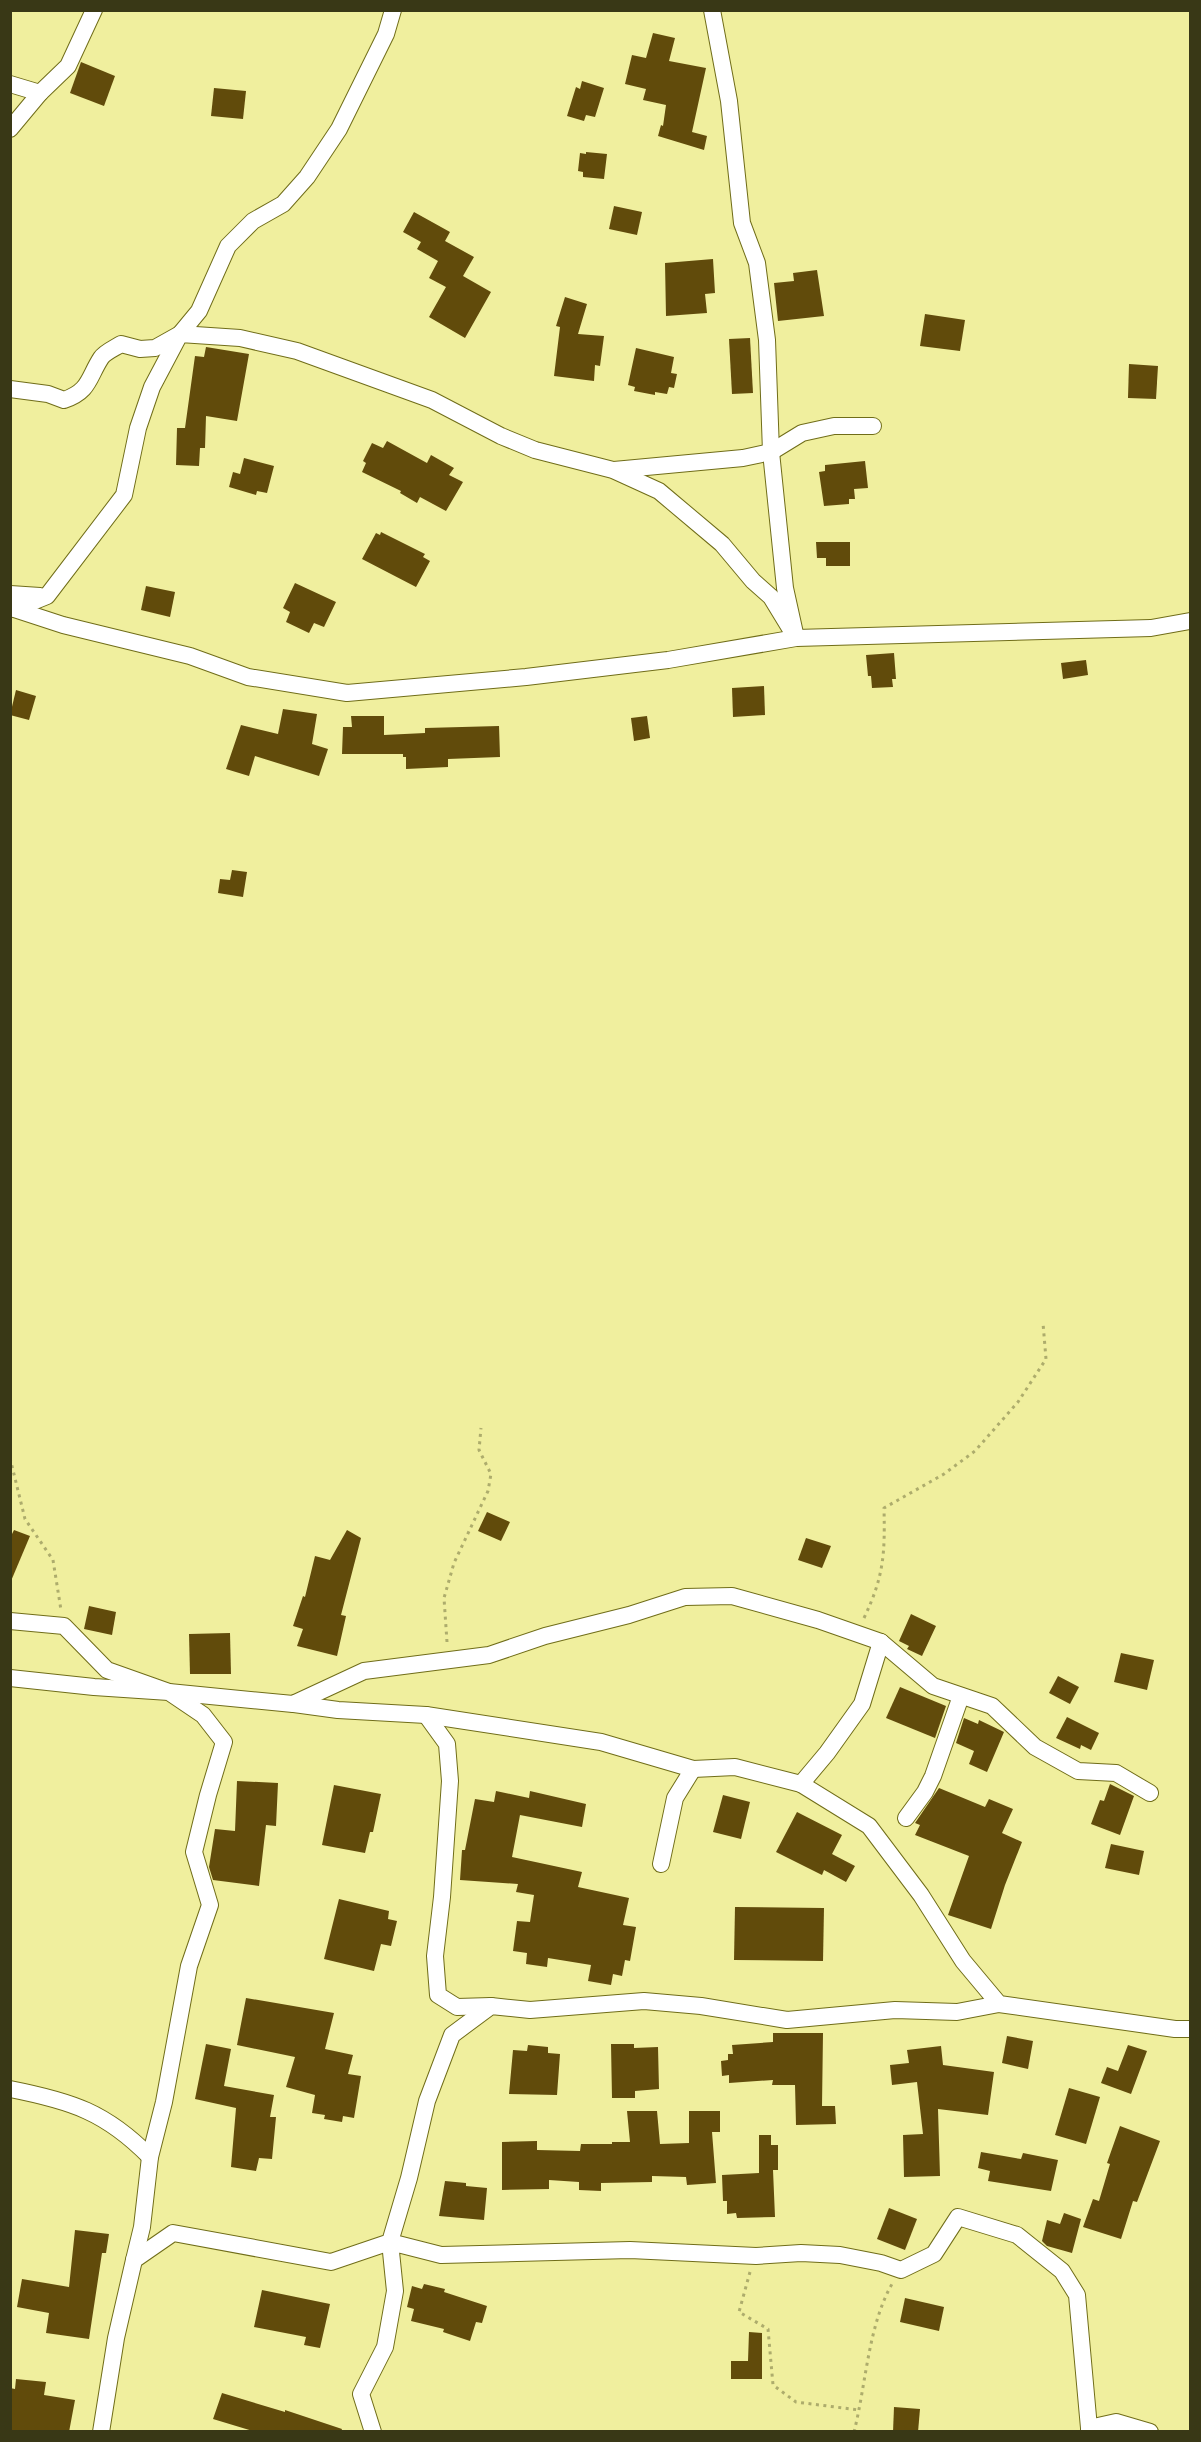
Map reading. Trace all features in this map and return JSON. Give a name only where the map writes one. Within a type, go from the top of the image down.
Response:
[{"type":"street","points":[[10,129],[40,93],[68,66],[94,10]]},
{"type":"street","points":[[12,604],[46,596],[124,495],[138,428],[152,387],[180,334],[199,311],[228,246],[253,221],[283,204],[307,177],[339,129],[386,34],[393,10]]},
{"type":"street","points":[[711,10],[729,101],[742,223],[757,262],[767,340],[771,452],[785,588],[796,638]]},
{"type":"street","points":[[10,84],[40,93]]},
{"type":"street","points":[[10,388],[48,394],[63,400],[77,396],[90,381],[102,355],[121,344],[155,348],[180,334],[240,338],[297,351],[432,400],[501,436],[535,450],[613,470],[658,491],[722,544],[753,581],[771,597],[796,638]]},
{"type":"street","points":[[613,470],[743,458],[771,452],[802,433],[834,426],[873,426]]},
{"type":"street","points":[[12,604],[63,625],[190,656],[248,677],[347,693],[526,678],[668,660],[796,638],[1151,628],[1191,621]]},
{"type":"street","points":[[293,1704],[364,1671],[489,1655],[545,1636],[629,1615],[685,1597],[732,1596],[818,1620],[881,1642],[933,1686],[992,1706],[1035,1747],[1078,1771],[1116,1773],[1150,1793]]},
{"type":"street","points":[[10,1621],[64,1626],[107,1670],[169,1692],[203,1715],[224,1742],[194,1852],[210,1905],[189,1966],[164,2102],[150,2157],[142,2226],[116,2338],[101,2432]]},
{"type":"street","points":[[801,1784],[827,1753],[862,1704],[881,1642]]},
{"type":"street","points":[[10,1678],[338,1710],[426,1715],[601,1742],[693,1769],[735,1767],[801,1784],[869,1826],[921,1895],[963,1961],[999,2004]]},
{"type":"street","points":[[906,1818],[925,1792],[933,1776],[961,1695]]},
{"type":"street","points":[[426,1715],[447,1744],[450,1781],[442,1897],[435,1956],[438,1995],[457,2007],[491,2006],[530,2010],[644,2001],[701,2006],[787,2020],[895,2010],[957,2012],[999,2004],[1191,2029]]},
{"type":"street","points":[[660,1863],[675,1798],[693,1769]]},
{"type":"street","points":[[373,2432],[361,2394],[385,2347],[395,2291],[390,2242],[409,2178],[427,2101],[452,2035],[491,2006]]},
{"type":"street","points":[[10,2089],[50,2097],[91,2111],[128,2134],[150,2157]]},
{"type":"street","points":[[134,2260],[173,2233],[331,2262],[390,2242],[441,2255],[630,2250],[756,2256],[801,2253],[840,2255],[881,2263],[901,2270],[934,2253],[958,2217],[1017,2235],[1062,2271],[1077,2295],[1089,2429],[1116,2422],[1150,2432]]},
{"type":"path","points":[[856,1634],[877,1589],[885,1550],[884,1508],[944,1474],[975,1451],[1018,1402],[1046,1359],[1043,1323]]},
{"type":"path","points":[[442,1661],[447,1639],[444,1598],[454,1563],[488,1491],[491,1474],[479,1450],[480,1428]]},
{"type":"path","points":[[10,1458],[25,1519],[53,1560],[64,1626]]},
{"type":"path","points":[[756,2256],[739,2312],[768,2329],[773,2385],[796,2403],[859,2410]]},
{"type":"path","points":[[854,2432],[872,2344],[887,2294],[901,2270]]},
{"type":"building","points":[[653,33],[675,38],[669,61],[706,68],[692,132],[707,136],[704,150],[658,136],[661,125],[663,126],[666,105],[643,100],[646,89],[625,84],[632,55],[646,58]]},
{"type":"building","points":[[81,62],[115,76],[104,106],[70,93]]},
{"type":"building","points":[[582,81],[604,88],[595,117],[586,115],[584,121],[567,116],[576,87],[580,89]]},
{"type":"building","points":[[214,88],[246,91],[243,119],[211,116]]},
{"type":"building","points":[[586,152],[607,154],[604,179],[583,177],[583,172],[578,171],[580,153],[586,154]]},
{"type":"building","points":[[614,206],[642,212],[637,235],[609,229]]},
{"type":"building","points":[[414,212],[450,232],[445,241],[474,257],[463,276],[491,292],[465,338],[429,317],[446,287],[429,278],[438,261],[417,249],[421,242],[403,232]]},
{"type":"building","points":[[713,259],[715,293],[705,294],[707,313],[666,316],[665,263]]},
{"type":"building","points":[[817,270],[824,316],[778,321],[774,283],[794,281],[793,273]]},
{"type":"building","points":[[565,297],[587,304],[578,334],[604,336],[600,366],[595,365],[594,381],[554,376],[560,327],[556,326]]},
{"type":"building","points":[[925,314],[965,320],[960,351],[920,346]]},
{"type":"building","points":[[750,338],[753,393],[732,394],[729,339]]},
{"type":"building","points":[[206,347],[249,354],[237,421],[206,416],[205,448],[200,448],[199,466],[176,465],[177,428],[185,428],[195,356],[204,357]]},
{"type":"building","points":[[636,348],[674,357],[671,373],[677,374],[674,388],[669,387],[667,394],[655,392],[655,395],[634,391],[635,387],[628,385]]},
{"type":"building","points":[[1129,364],[1158,366],[1156,399],[1128,398]]},
{"type":"building","points":[[387,441],[427,463],[431,455],[454,468],[449,475],[463,482],[446,511],[420,497],[417,503],[400,493],[401,491],[362,472],[366,463],[363,461],[372,443],[383,448]]},
{"type":"building","points":[[244,458],[274,466],[267,493],[257,491],[256,495],[229,487],[233,472],[240,474]]},
{"type":"building","points":[[865,461],[868,488],[854,489],[855,499],[849,499],[849,504],[824,506],[819,472],[825,471],[825,465]]},
{"type":"building","points":[[381,532],[425,554],[423,557],[430,561],[416,587],[362,559],[376,533],[380,535]]},
{"type":"building","points":[[816,542],[850,542],[850,566],[826,566],[826,558],[817,558]]},
{"type":"building","points":[[295,583],[336,602],[324,627],[314,623],[309,633],[286,622],[290,612],[283,608]]},
{"type":"building","points":[[146,586],[175,592],[170,617],[141,610]]},
{"type":"building","points":[[894,653],[896,679],[892,679],[893,687],[872,688],[866,655]]},
{"type":"building","points":[[1086,660],[1088,675],[1063,679],[1061,663]]},
{"type":"building","points":[[764,686],[765,715],[733,717],[732,688]]},
{"type":"building","points":[[16,690],[36,696],[29,720],[10,715]]},
{"type":"building","points":[[283,709],[317,714],[312,744],[328,749],[319,776],[255,756],[249,776],[226,769],[241,725],[278,734]]},
{"type":"building","points":[[351,716],[384,716],[384,735],[425,733],[425,728],[499,726],[500,757],[448,759],[448,767],[406,769],[406,757],[403,757],[403,754],[342,754],[343,727],[352,727]]},
{"type":"building","points":[[647,716],[650,738],[634,741],[631,718]]},
{"type":"building","points":[[232,870],[247,872],[243,897],[218,893],[220,879],[230,880]]},
{"type":"building","points":[[487,1512],[510,1522],[501,1541],[478,1531]]},
{"type":"building","points":[[14,1530],[30,1536],[11,1581],[10,1538]]},
{"type":"building","points":[[347,1530],[361,1538],[341,1615],[346,1616],[337,1656],[297,1646],[303,1629],[293,1626],[303,1596],[305,1597],[315,1556],[330,1560]]},
{"type":"building","points":[[806,1538],[831,1546],[822,1568],[798,1560]]},
{"type":"building","points":[[89,1606],[116,1612],[112,1635],[84,1629]]},
{"type":"building","points":[[911,1614],[936,1626],[922,1656],[907,1649],[909,1646],[899,1641]]},
{"type":"building","points":[[230,1633],[231,1674],[190,1674],[189,1634]]},
{"type":"building","points":[[1121,1653],[1154,1660],[1147,1690],[1114,1682]]},
{"type":"building","points":[[1058,1676],[1079,1687],[1070,1704],[1049,1693]]},
{"type":"building","points":[[900,1687],[946,1706],[935,1738],[886,1718]]},
{"type":"building","points":[[1067,1717],[1099,1733],[1091,1750],[1081,1745],[1080,1749],[1056,1738]]},
{"type":"building","points":[[964,1718],[978,1724],[979,1720],[1004,1732],[987,1772],[969,1764],[974,1751],[956,1743]]},
{"type":"building","points":[[237,1781],[278,1783],[276,1826],[266,1825],[259,1886],[213,1880],[209,1867],[215,1829],[235,1831]]},
{"type":"building","points":[[1110,1784],[1134,1796],[1120,1835],[1091,1824],[1100,1800],[1104,1801]]},
{"type":"building","points":[[334,1785],[381,1794],[373,1832],[370,1832],[365,1853],[322,1845]]},
{"type":"building","points":[[939,1788],[985,1807],[989,1799],[1013,1809],[1002,1833],[1022,1842],[991,1929],[948,1915],[969,1856],[915,1835],[920,1825],[915,1823]]},
{"type":"building","points":[[496,1791],[529,1798],[530,1791],[586,1804],[582,1827],[520,1815],[512,1857],[582,1872],[578,1887],[629,1898],[623,1925],[636,1927],[630,1961],[625,1960],[622,1976],[613,1974],[611,1985],[588,1981],[591,1965],[548,1958],[547,1967],[526,1964],[527,1953],[513,1951],[517,1921],[530,1922],[534,1895],[516,1892],[518,1884],[460,1880],[462,1850],[465,1850],[475,1799],[494,1802]]},
{"type":"building","points":[[723,1795],[750,1802],[741,1839],[713,1832]]},
{"type":"building","points":[[797,1812],[842,1835],[832,1854],[855,1866],[846,1882],[824,1870],[822,1875],[776,1852]]},
{"type":"building","points":[[1111,1844],[1144,1851],[1139,1875],[1105,1868]]},
{"type":"building","points":[[339,1899],[389,1911],[388,1919],[397,1921],[391,1946],[381,1944],[374,1971],[324,1959]]},
{"type":"building","points":[[735,1907],[824,1908],[823,1961],[734,1960]]},
{"type":"building","points":[[246,1998],[334,2013],[325,2049],[353,2055],[348,2074],[361,2076],[354,2118],[343,2116],[342,2122],[324,2119],[325,2115],[312,2113],[315,2095],[286,2087],[295,2057],[237,2045]]},
{"type":"building","points":[[773,2033],[823,2033],[822,2106],[835,2106],[836,2124],[796,2125],[795,2085],[772,2085],[773,2080],[729,2083],[729,2075],[722,2076],[721,2061],[728,2060],[728,2054],[733,2054],[732,2045],[773,2042]]},
{"type":"building","points":[[1007,2036],[1033,2041],[1028,2069],[1002,2063]]},
{"type":"building","points":[[206,2044],[231,2049],[224,2086],[274,2095],[270,2117],[276,2117],[272,2159],[259,2158],[256,2171],[231,2167],[236,2108],[195,2099]]},
{"type":"building","points":[[611,2044],[634,2044],[634,2048],[658,2047],[659,2089],[635,2091],[635,2098],[612,2098]]},
{"type":"building","points":[[528,2045],[548,2047],[548,2053],[560,2054],[557,2095],[509,2094],[513,2050],[527,2051]]},
{"type":"building","points":[[1128,2045],[1147,2051],[1131,2094],[1101,2083],[1107,2067],[1118,2071]]},
{"type":"building","points":[[941,2046],[943,2065],[994,2072],[988,2115],[938,2109],[940,2176],[904,2177],[903,2135],[923,2134],[917,2082],[892,2085],[890,2065],[909,2063],[907,2050]]},
{"type":"building","points":[[1069,2088],[1100,2097],[1086,2144],[1055,2135]]},
{"type":"building","points":[[627,2111],[657,2111],[660,2144],[689,2143],[689,2111],[720,2111],[720,2132],[712,2132],[716,2183],[687,2185],[686,2177],[652,2176],[652,2182],[601,2183],[601,2191],[579,2190],[579,2182],[549,2180],[549,2189],[502,2190],[502,2142],[537,2141],[537,2150],[580,2151],[581,2144],[630,2142]]},
{"type":"building","points":[[1120,2126],[1160,2141],[1137,2202],[1133,2201],[1121,2239],[1083,2227],[1093,2199],[1099,2201],[1110,2164],[1107,2163]]},
{"type":"building","points":[[759,2135],[771,2135],[771,2145],[778,2145],[778,2170],[773,2170],[775,2217],[737,2218],[736,2213],[727,2214],[727,2201],[723,2201],[722,2175],[759,2173]]},
{"type":"building","points":[[981,2152],[1021,2159],[1023,2153],[1058,2160],[1051,2191],[988,2181],[990,2171],[978,2168]]},
{"type":"building","points":[[445,2181],[487,2188],[484,2220],[439,2216]]},
{"type":"building","points":[[889,2208],[917,2219],[905,2250],[877,2239]]},
{"type":"building","points":[[1064,2213],[1081,2219],[1072,2253],[1047,2246],[1042,2241],[1047,2220],[1060,2224]]},
{"type":"building","points":[[75,2230],[109,2234],[106,2253],[102,2253],[89,2339],[46,2333],[49,2313],[17,2307],[22,2279],[69,2287]]},
{"type":"building","points":[[424,2284],[445,2289],[444,2292],[487,2306],[482,2323],[476,2322],[470,2341],[443,2332],[444,2329],[411,2321],[414,2309],[407,2307],[412,2286],[422,2289]]},
{"type":"building","points":[[262,2290],[330,2304],[320,2348],[304,2345],[306,2337],[254,2327]]},
{"type":"building","points":[[905,2298],[944,2307],[939,2331],[900,2322]]},
{"type":"building","points":[[749,2332],[762,2333],[762,2379],[731,2379],[731,2361],[748,2361]]},
{"type":"building","points":[[16,2379],[46,2382],[44,2395],[75,2400],[69,2432],[10,2432],[10,2388],[15,2389]]},
{"type":"building","points":[[222,2393],[285,2412],[285,2410],[342,2429],[341,2432],[256,2432],[213,2419]]},
{"type":"building","points":[[894,2407],[920,2409],[918,2432],[893,2432]]}]
